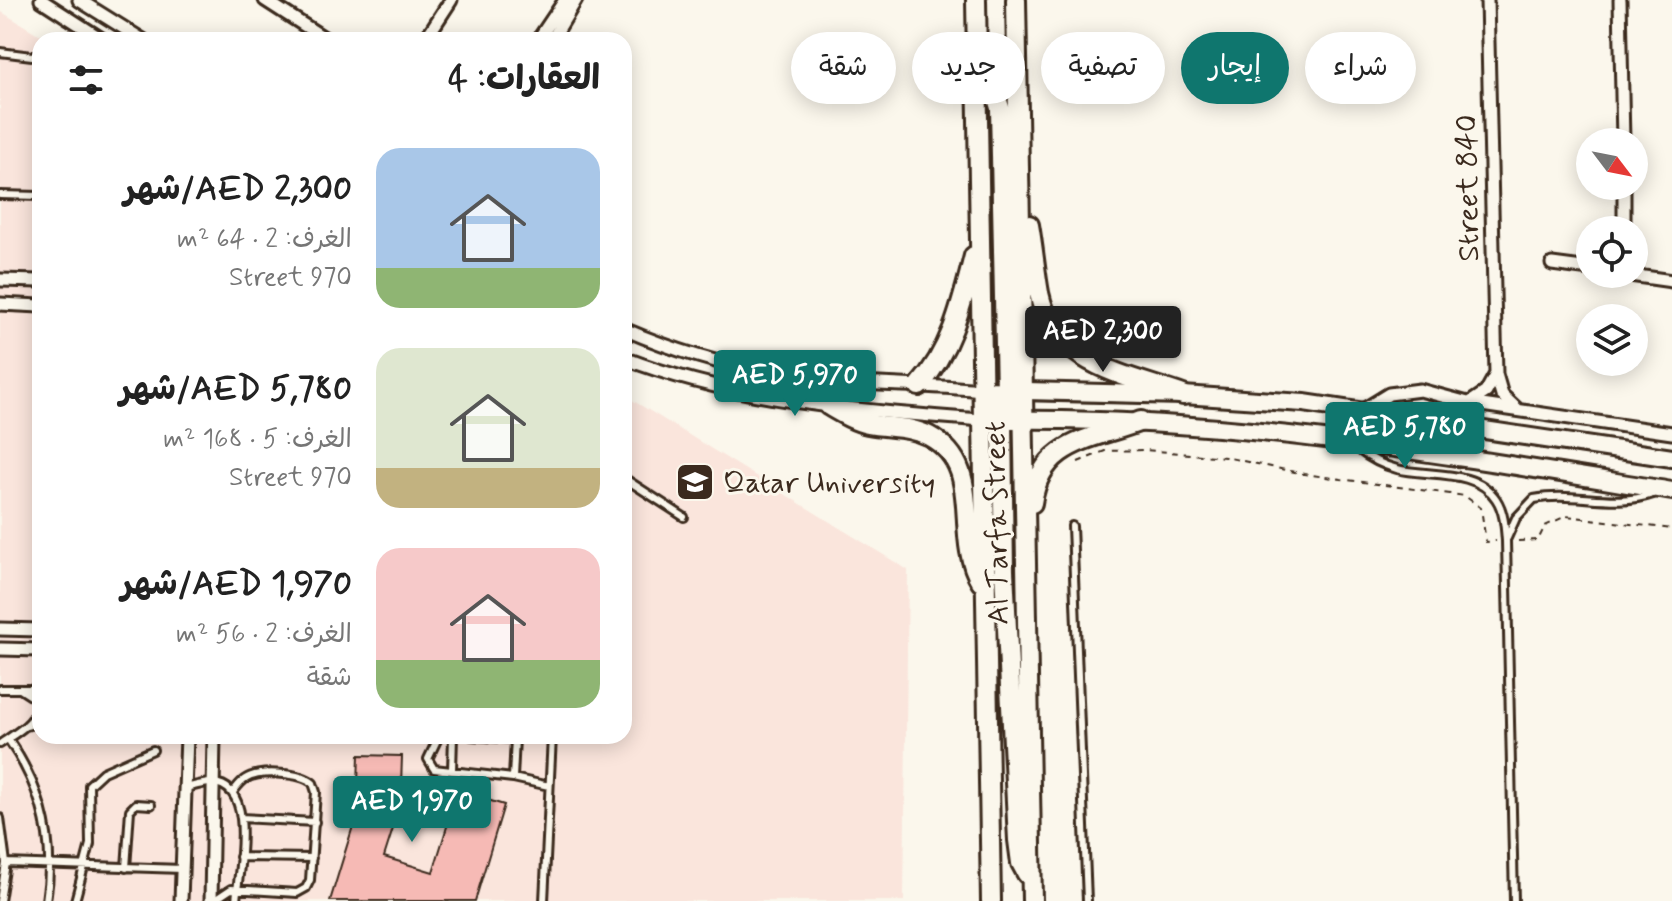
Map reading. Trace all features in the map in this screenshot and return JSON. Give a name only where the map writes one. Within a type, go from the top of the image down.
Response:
[{"type":"main road","name":"Al Tarfa Street","points":[[976,0],[976,32]]},
{"type":"main road","name":"Al Tarfa Street","points":[[1014,391],[1021,180],[1016,0]]},
{"type":"main road","name":"Al Tarfa Street","points":[[978,104],[982,390]]},
{"type":"main road","points":[[999,104],[1013,409],[1023,420]]},
{"type":"main road","points":[[1021,180],[1039,292],[1056,334],[1085,360],[1183,395]]},
{"type":"main road","points":[[919,386],[938,364],[947,346],[981,230]]},
{"type":"main road","points":[[982,390],[1183,395],[1363,410],[1672,458]]},
{"type":"main road","points":[[982,390],[995,403],[992,420],[1004,571],[1018,840],[1021,863],[1032,892]]},
{"type":"main road","points":[[829,406],[860,421],[919,432],[949,451],[966,484],[972,564],[985,588]]},
{"type":"main road","name":"Al Tarfa Street","points":[[991,901],[985,588],[992,420]]},
{"type":"main road","points":[[992,420],[1141,421],[1350,441],[1667,490]]},
{"type":"main road","name":"Al Tarfa Street","points":[[1023,420],[1032,892]]},
{"type":"main road","points":[[1024,520],[1035,483],[1061,450],[1081,440],[1141,421]]},
{"type":"street","points":[[41,0],[91,32]]},
{"type":"street","points":[[79,0],[130,32]]},
{"type":"street","points":[[265,0],[315,32]]},
{"type":"street","points":[[430,32],[451,0]]},
{"type":"street","points":[[543,32],[565,0]]},
{"type":"street","points":[[557,32],[576,0]]},
{"type":"street","name":"Street 840","points":[[1487,0],[1496,374]]},
{"type":"street","points":[[1620,0],[1623,128]]},
{"type":"street","points":[[1552,264],[1576,267]]},
{"type":"street","points":[[1648,278],[1672,281]]},
{"type":"street","points":[[0,280],[32,281]]},
{"type":"street","points":[[0,304],[32,306]]},
{"type":"street","points":[[632,332],[709,360],[768,373],[829,381],[982,390]]},
{"type":"street","points":[[632,360],[708,384],[829,406],[992,420]]},
{"type":"street","points":[[1468,403],[1486,392],[1496,374]]},
{"type":"street","points":[[1496,374],[1502,395],[1518,410]]},
{"type":"street","points":[[1363,410],[1389,394],[1409,389],[1468,403],[1672,433]]},
{"type":"street","points":[[0,629],[32,630]]},
{"type":"street","points":[[0,649],[32,650]]},
{"type":"street","points":[[181,901],[187,744]]},
{"type":"street","points":[[212,901],[214,744]]},
{"type":"lane","points":[[0,52],[32,56]]},
{"type":"lane","points":[[0,195],[32,196]]},
{"type":"lane","points":[[1350,441],[1385,465],[1457,477],[1483,486],[1501,508],[1506,541],[1514,901]]},
{"type":"lane","points":[[632,483],[684,517]]},
{"type":"lane","points":[[1506,541],[1516,518],[1534,499],[1564,496],[1628,501],[1667,490]]},
{"type":"lane","points":[[1072,526],[1087,901]]},
{"type":"lane","points":[[0,689],[32,689]]},
{"type":"lane","points":[[20,689],[32,695]]},
{"type":"lane","points":[[0,744],[32,718]]},
{"type":"lane","points":[[26,726],[32,724]]},
{"type":"lane","points":[[8,739],[26,767],[40,799],[48,832],[50,866],[46,901]]},
{"type":"lane","points":[[435,744],[429,763],[438,770],[513,778],[549,786]]},
{"type":"lane","points":[[452,770],[453,744]]},
{"type":"lane","points":[[513,778],[515,744]]},
{"type":"lane","points":[[544,901],[552,744]]},
{"type":"lane","points":[[75,901],[91,833],[87,798],[89,785],[103,772],[153,750]]},
{"type":"lane","points":[[212,901],[237,888],[302,891],[310,880],[315,788],[305,778],[254,776],[245,779],[233,792]]},
{"type":"lane","points":[[185,788],[214,783],[233,792],[239,803],[240,857],[236,901]]},
{"type":"lane","points":[[126,868],[130,810],[136,804],[151,805]]},
{"type":"lane","points":[[0,818],[6,863],[0,901]]},
{"type":"lane","points":[[241,818],[315,822]]},
{"type":"lane","points":[[240,857],[312,858]]},
{"type":"lane","points":[[6,863],[182,869]]},
{"type":"path","points":[[1061,450],[1079,462],[1105,451],[1125,448],[1225,457],[1304,474],[1465,496],[1481,508],[1486,542],[1538,540],[1545,526],[1566,516],[1672,529]]},
{"type":"shaded area","name":"Qatar University","points":[[0,11],[35,32],[32,32],[32,744],[632,744],[632,400],[908,570],[904,901],[0,901]]},
{"type":"building","points":[[359,755],[402,756],[400,816],[397,816],[384,857],[433,872],[458,791],[504,805],[475,901],[330,901],[357,813]]},
{"type":"place","name":"Qatar University","points":[[695,482]]}]
